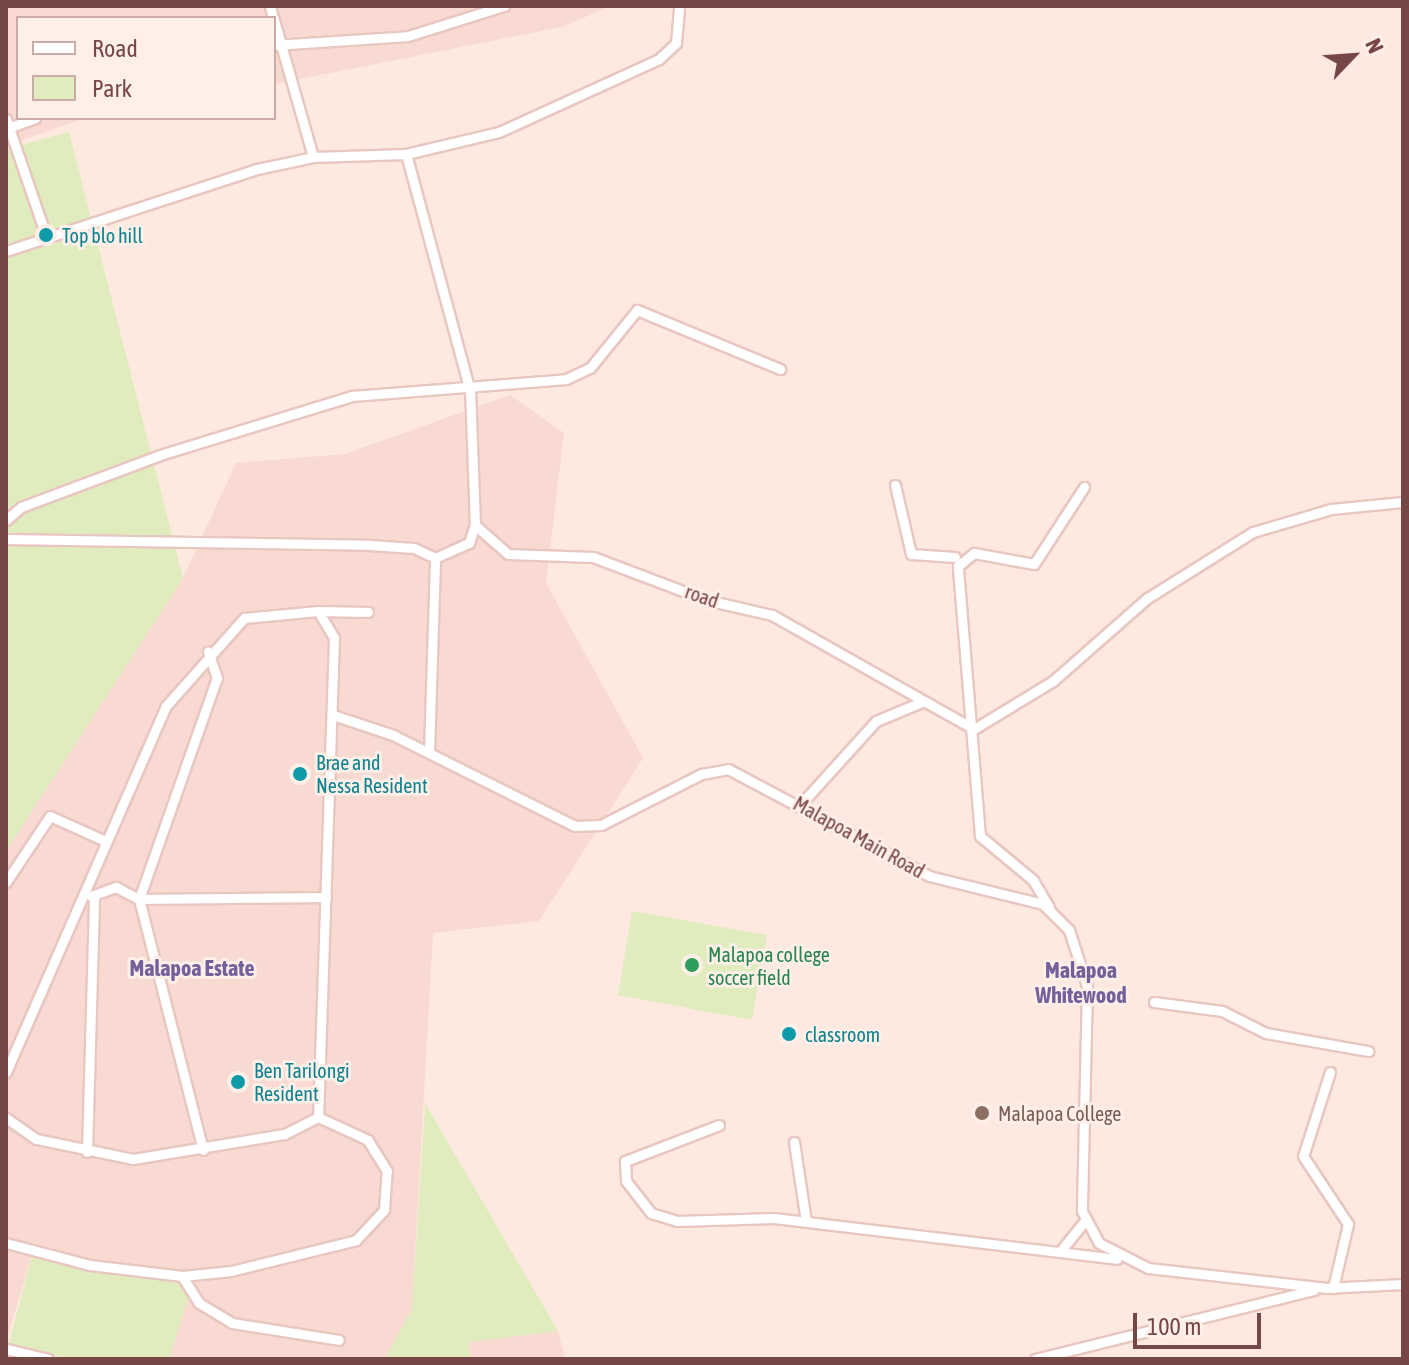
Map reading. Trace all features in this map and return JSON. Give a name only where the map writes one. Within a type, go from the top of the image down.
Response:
[{"type":"street","points":[[313,157],[277,45],[408,36],[504,6]]},
{"type":"street","points":[[6,251],[46,236],[313,157],[406,154],[499,132],[638,71],[676,43],[679,6]]},
{"type":"street","points":[[7,124],[46,236]]},
{"type":"street","points":[[6,539],[369,545],[414,548],[435,558],[460,552],[475,525],[470,391],[406,154]]},
{"type":"street","points":[[6,520],[21,507],[160,455],[352,396],[470,391],[577,376],[637,310],[780,369]]},
{"type":"street","points":[[895,485],[911,554],[955,557]]},
{"type":"street","points":[[1055,1251],[1074,1242],[1084,1222],[1087,986],[1069,930],[1049,908],[1033,880],[980,836],[960,561],[980,553],[1034,564],[1084,487]]},
{"type":"street","points":[[974,729],[1053,681],[1146,599],[1253,532],[1331,509],[1403,502]]},
{"type":"street","name":"road","points":[[475,525],[508,554],[593,557],[707,600],[772,615],[974,729]]},
{"type":"street","points":[[429,752],[435,558]]},
{"type":"street","points":[[318,611],[333,630],[333,715],[318,1117]]},
{"type":"street","points":[[6,1072],[150,733],[208,652],[255,613],[368,612]]},
{"type":"street","points":[[203,1150],[139,899],[217,678],[208,652]]},
{"type":"street","points":[[800,805],[864,728],[924,701]]},
{"type":"street","name":"Malapoa Main Road","points":[[333,715],[429,752],[575,826],[601,825],[720,768],[800,805],[929,876],[1049,908]]},
{"type":"street","points":[[6,882],[50,816],[103,840]]},
{"type":"street","points":[[81,892],[94,896],[116,887],[139,899],[326,897]]},
{"type":"street","points":[[87,1152],[94,896]]},
{"type":"street","points":[[1154,1002],[1222,1011],[1266,1033],[1368,1051]]},
{"type":"street","points":[[1329,1288],[1348,1224],[1303,1156],[1330,1072]]},
{"type":"street","points":[[6,1118],[36,1139],[87,1152],[133,1159],[203,1150],[299,1130],[318,1117]]},
{"type":"street","points":[[6,1243],[90,1265],[182,1276],[337,1245],[374,1225],[388,1196],[382,1158],[353,1130],[318,1117]]},
{"type":"street","points":[[719,1125],[630,1155],[624,1173],[642,1211],[668,1220],[806,1221],[1329,1288]]},
{"type":"street","points":[[794,1142],[806,1221]]},
{"type":"street","points":[[1084,1222],[1122,1260]]},
{"type":"street","points":[[182,1276],[199,1303],[232,1323],[339,1340]]},
{"type":"street","points":[[1035,1359],[1329,1288],[1403,1284]]},
{"type":"street","points":[[6,1349],[48,1359]]},
{"type":"shaded area","points":[[6,6],[611,6],[562,27],[276,84],[276,16],[16,16],[16,120],[79,120],[6,146]]},
{"type":"shaded area","points":[[510,395],[564,433],[546,583],[643,758],[539,921],[433,933],[412,1309],[385,1359],[169,1359],[190,1291],[185,1271],[91,1262],[35,1245],[6,1342],[6,851],[183,578],[236,463],[345,454]]},
{"type":"shaded area","points":[[558,1331],[565,1359],[470,1359],[469,1342]]},
{"type":"green space","points":[[69,132],[183,578],[6,851],[6,149]]},
{"type":"green space","name":"Malapoa college soccer field","points":[[632,911],[767,935],[752,1020],[618,995]]},
{"type":"green space","points":[[425,1103],[558,1331],[469,1342],[470,1359],[385,1359],[412,1309]]},
{"type":"green space","points":[[33,1251],[182,1277],[190,1291],[169,1359],[67,1359],[9,1343]]},
{"type":"place","name":"Top blo hill","points":[[46,235]]},
{"type":"place","name":"Brae and Nessa Resident","points":[[300,774]]},
{"type":"place","name":"Malapoa college soccer field","points":[[692,965]]},
{"type":"place","name":"classroom","points":[[789,1034]]},
{"type":"place","name":"Ben Tarilongi Resident","points":[[238,1082]]},
{"type":"place","name":"Malapoa College","points":[[982,1113]]},
{"type":"district","name":"Malapoa Estate","points":[[192,969]]},
{"type":"district","name":"Malapoa Whitewood","points":[[1081,982]]}]
